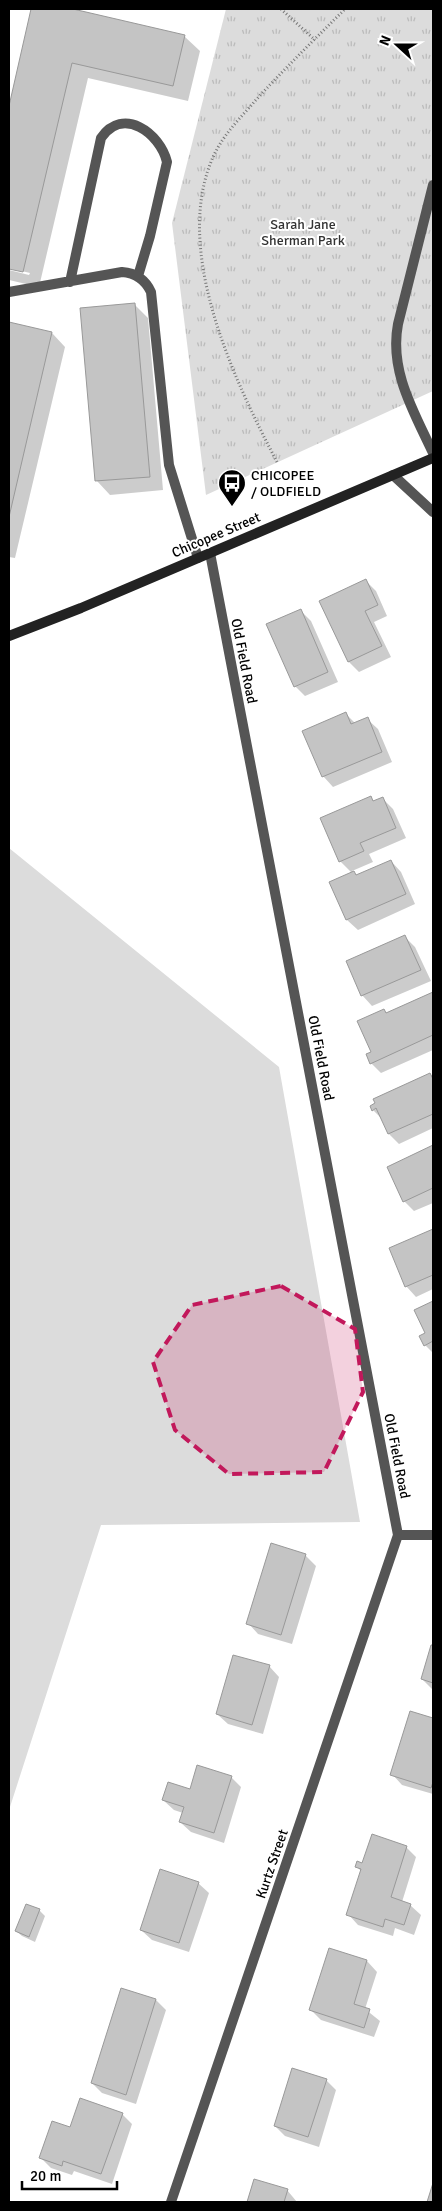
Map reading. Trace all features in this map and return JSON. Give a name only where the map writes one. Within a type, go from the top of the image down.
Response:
[{"type":"main road","name":"Chicopee Street","points":[[9,636],[433,458]]},
{"type":"street","points":[[70,282],[101,138],[111,127],[127,124],[138,125],[145,129],[163,152],[167,162],[150,236],[138,276]]},
{"type":"street","points":[[433,185],[398,324],[395,345],[396,364],[403,386],[433,453]]},
{"type":"street","points":[[9,292],[122,272],[138,276],[151,292],[169,465],[198,558]]},
{"type":"street","points":[[393,475],[433,512]]},
{"type":"street","name":"Old Field Road","points":[[210,553],[398,1535]]},
{"type":"street","points":[[398,1535],[433,1535]]},
{"type":"street","name":"Kurtz Street","points":[[171,2202],[398,1535]]},
{"type":"path","points":[[281,9],[315,40]]},
{"type":"path","points":[[276,462],[236,382],[205,281],[200,253],[199,222],[205,184],[210,165],[218,148],[240,118],[345,9]]},
{"type":"highlighted area","points":[[281,1286],[355,1329],[363,1392],[324,1472],[229,1474],[175,1430],[153,1362],[192,1305]]},
{"type":"green space","name":"Sarah Jane Sherman Park","points":[[226,9],[433,9],[433,391],[206,495],[172,223]]},
{"type":"green space","points":[[9,848],[279,1067],[360,1522],[101,1525],[9,1810]]},
{"type":"building","points":[[31,9],[73,9],[185,35],[173,86],[72,63],[23,272],[9,269],[9,106]]},
{"type":"building","points":[[135,303],[150,477],[95,481],[80,308]]},
{"type":"building","points":[[9,322],[52,332],[9,517]]},
{"type":"building","points":[[366,579],[378,605],[365,611],[382,646],[348,662],[319,601]]},
{"type":"building","points":[[301,609],[328,672],[294,687],[266,624]]},
{"type":"building","points":[[346,712],[351,724],[368,717],[382,752],[322,777],[302,731]]},
{"type":"building","points":[[371,796],[373,801],[383,797],[396,828],[360,843],[364,851],[339,862],[320,818]]},
{"type":"building","points":[[391,860],[406,894],[346,920],[329,882],[354,871],[356,875]]},
{"type":"building","points":[[405,935],[421,970],[361,996],[346,961]]},
{"type":"building","points":[[433,992],[433,1035],[370,1064],[366,1054],[371,1052],[357,1021],[384,1009],[386,1013]]},
{"type":"building","points":[[430,1073],[433,1079],[433,1114],[388,1134],[376,1108],[372,1111],[370,1106],[375,1103],[373,1099]]},
{"type":"building","points":[[433,1145],[433,1188],[403,1202],[387,1167]]},
{"type":"building","points":[[433,1229],[433,1275],[405,1287],[389,1248]]},
{"type":"building","points":[[433,1301],[433,1341],[424,1346],[419,1336],[425,1333],[414,1310]]},
{"type":"building","points":[[271,1543],[306,1554],[281,1635],[246,1624]]},
{"type":"building","points":[[431,1645],[433,1645],[433,1683],[421,1679]]},
{"type":"building","points":[[233,1655],[270,1665],[252,1725],[216,1714]]},
{"type":"building","points":[[410,1711],[433,1718],[433,1782],[431,1788],[390,1775]]},
{"type":"building","points":[[197,1765],[232,1776],[214,1833],[179,1822],[184,1807],[162,1800],[168,1782],[190,1789]]},
{"type":"building","points":[[372,1834],[407,1846],[391,1897],[411,1904],[404,1925],[385,1919],[383,1927],[346,1915],[361,1869],[355,1867],[357,1861],[362,1863]]},
{"type":"building","points":[[160,1869],[199,1882],[179,1943],[140,1930]]},
{"type":"building","points":[[26,1904],[40,1909],[29,1937],[15,1931]]},
{"type":"building","points":[[329,1948],[367,1960],[354,2004],[370,2009],[364,2028],[309,2010]]},
{"type":"building","points":[[121,1988],[156,1999],[126,2095],[91,2083]]},
{"type":"building","points":[[292,2068],[327,2079],[308,2137],[274,2126]]},
{"type":"building","points":[[80,2098],[123,2113],[101,2174],[63,2161],[62,2166],[39,2158],[52,2121],[70,2127]]},
{"type":"building","points":[[254,2179],[288,2189],[284,2202],[247,2202]]},
{"type":"building","points":[[433,2183],[433,2202],[427,2202]]},
{"type":"place","name":"CHICOPEE / OLDFIELD","points":[[232,507]]}]
